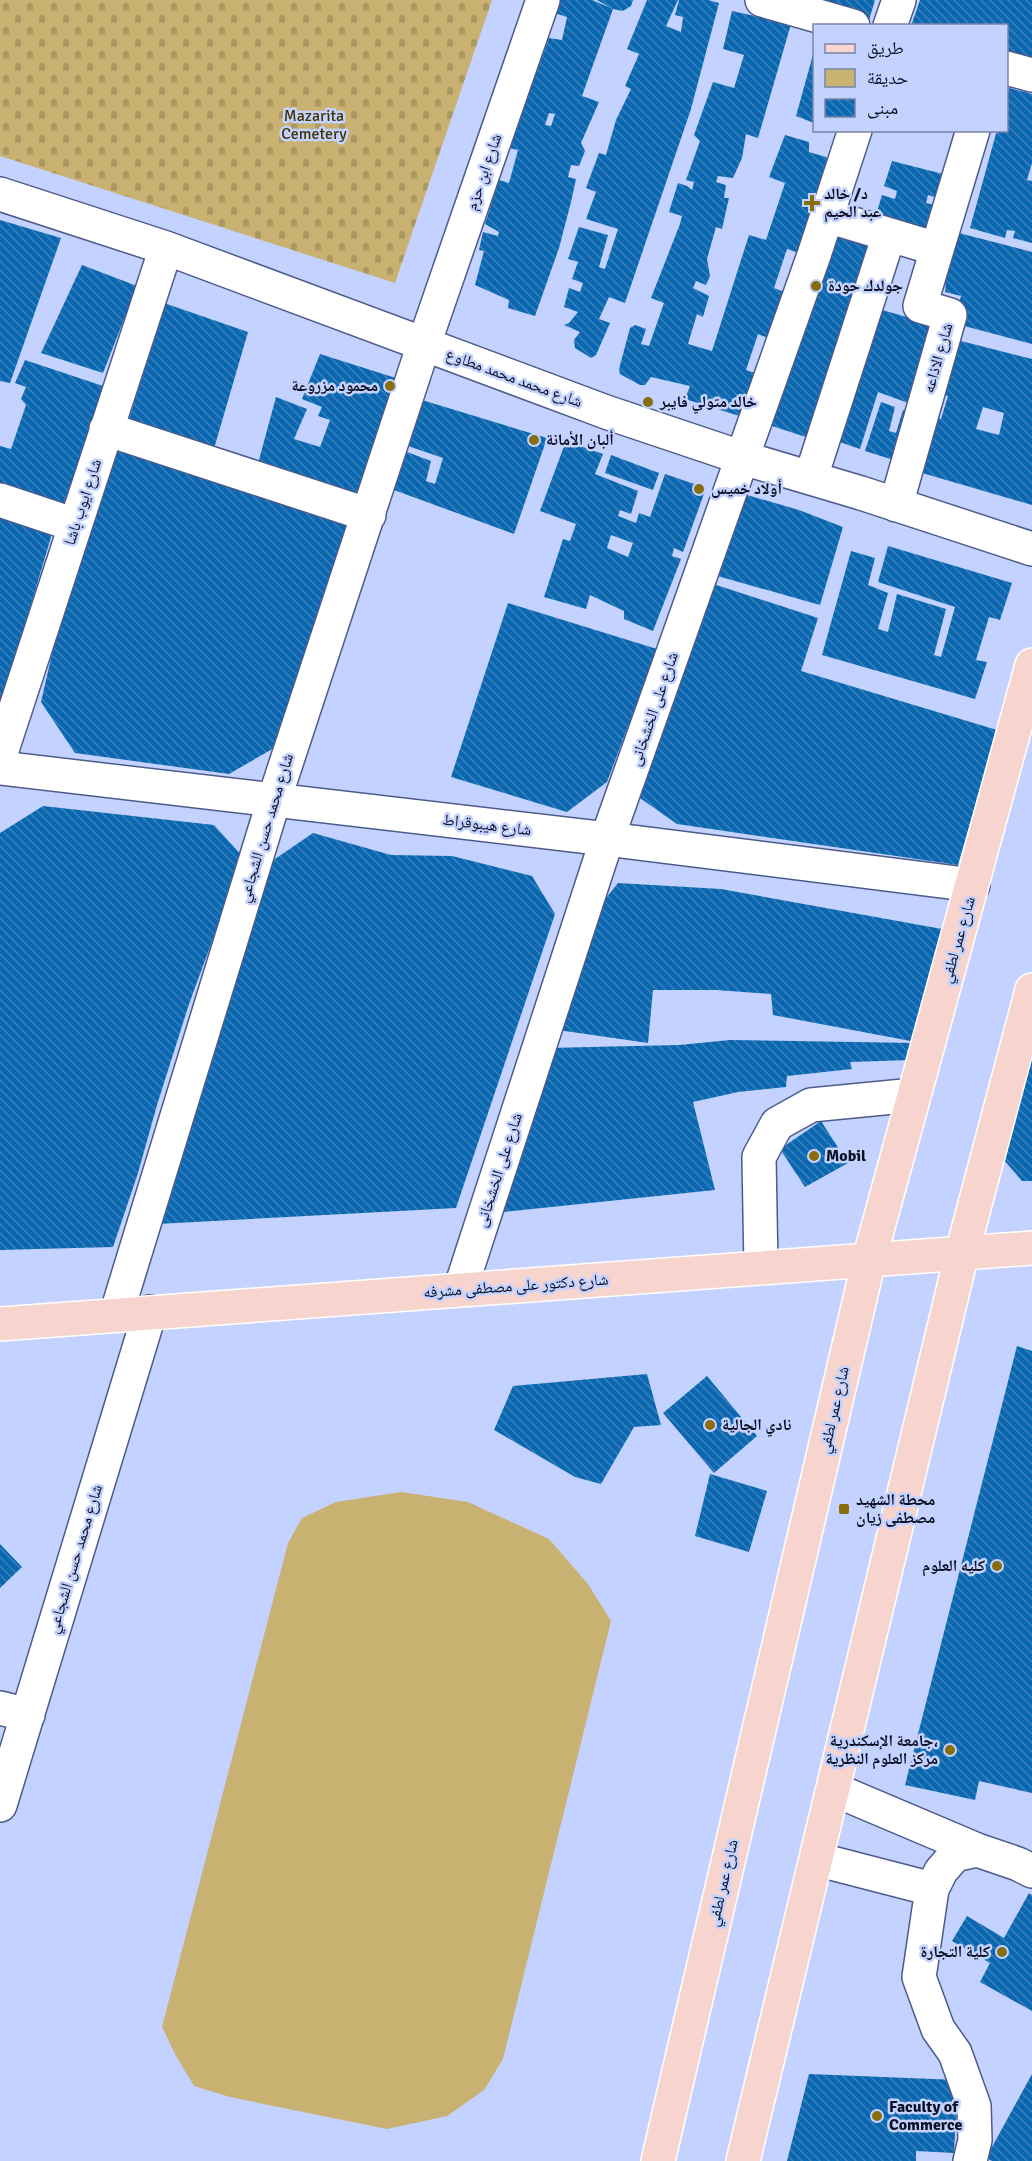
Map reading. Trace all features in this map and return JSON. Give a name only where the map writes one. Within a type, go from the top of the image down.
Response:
[{"type":"main road","name":"شارع عمر لطفي","points":[[658,2161],[869,1260],[1032,665]]},
{"type":"main road","points":[[743,2161],[962,1253],[1032,990]]},
{"type":"main road","name":"شارع دكتور على مصطفى مشرفه","points":[[0,1324],[1032,1248]]},
{"type":"street","name":"شارع ابن حزم","points":[[424,344],[543,0]]},
{"type":"street","points":[[762,0],[846,24]]},
{"type":"street","points":[[891,24],[898,0]]},
{"type":"street","points":[[1008,69],[1032,75]]},
{"type":"street","name":"شارع على الخشخانى","points":[[460,1290],[607,839],[827,216],[854,132]]},
{"type":"street","name":"شارع الاذاعه","points":[[896,505],[950,315],[920,306],[972,132]]},
{"type":"street","name":"شارع محمد محمد مطاوع","points":[[0,194],[166,248],[606,412],[742,458],[811,477],[1032,549]]},
{"type":"street","points":[[827,216],[937,249]]},
{"type":"street","points":[[811,477],[889,234]]},
{"type":"street","name":"شارع ايوب باشا","points":[[0,756],[166,248]]},
{"type":"street","name":"شارع محمد حسن الشجاعي","points":[[116,1315],[274,800],[424,344]]},
{"type":"street","points":[[106,429],[369,515]]},
{"type":"street","points":[[0,500],[75,525]]},
{"type":"street","name":"شارع هيبوقراط","points":[[0,768],[607,839],[973,885]]},
{"type":"street","points":[[761,1268],[759,1156],[777,1124],[811,1105],[914,1095]]},
{"type":"street","name":"شارع محمد حسن الشجاعي","points":[[0,1805],[14,1711],[150,1312]]},
{"type":"street","points":[[833,1789],[1032,1871]]},
{"type":"street","points":[[970,2161],[975,2140],[974,2106],[955,2053],[938,2029],[918,1977],[932,1889],[941,1871],[955,1855],[977,1850]]},
{"type":"street","points":[[816,1859],[932,1889]]},
{"type":"green space","name":"Mazarita Cemetery","points":[[0,0],[492,0],[395,283],[0,156]]},
{"type":"green space","points":[[401,1492],[468,1502],[549,1539],[588,1584],[611,1621],[503,2059],[484,2090],[447,2116],[387,2129],[230,2097],[194,2086],[162,2027],[288,1543],[302,1518],[336,1502]]},
{"type":"building","points":[[555,0],[592,0],[611,8],[597,0],[633,0],[631,6],[623,11],[613,9],[582,96],[599,102],[581,143],[585,151],[579,166],[571,165],[568,177],[576,179],[571,202],[559,248],[535,316],[508,308],[509,300],[475,285],[484,251],[479,250],[483,232],[498,236],[499,232],[485,224],[499,180],[509,183],[518,150],[509,148],[549,38],[562,40],[567,17],[551,12]],"holes":[[[549,113],[555,114],[551,126],[545,125]]]},
{"type":"building","points":[[647,0],[678,0],[666,26],[681,32],[683,17],[675,15],[679,0],[708,0],[719,3],[691,109],[625,303],[609,297],[599,319],[610,323],[596,355],[591,358],[575,348],[574,340],[580,332],[564,325],[569,323],[578,312],[564,307],[569,288],[580,292],[583,283],[572,279],[578,262],[568,259],[579,227],[608,235],[599,267],[605,269],[618,229],[586,219],[596,192],[586,188],[599,153],[606,155],[616,120],[631,89],[625,86],[639,54],[627,49]]},
{"type":"building","points":[[810,0],[875,0],[869,20]]},
{"type":"building","points":[[920,0],[1032,0],[1032,60],[1008,55],[1008,24],[912,24]]},
{"type":"building","points":[[732,11],[791,24],[758,138],[746,134],[742,158],[733,178],[718,176],[716,182],[726,185],[724,198],[729,198],[722,229],[716,227],[707,259],[710,276],[706,285],[696,281],[693,288],[709,296],[703,317],[697,314],[688,344],[712,351],[749,235],[766,240],[785,183],[769,177],[785,135],[809,142],[809,152],[826,157],[831,165],[799,253],[787,249],[774,288],[784,292],[768,338],[758,334],[746,370],[761,375],[746,418],[685,399],[690,386],[651,377],[645,385],[640,385],[620,374],[619,369],[630,328],[635,325],[646,329],[641,344],[649,346],[664,303],[651,298],[682,216],[669,212],[678,183],[692,190],[694,182],[686,180],[700,141],[694,135],[713,82],[734,88],[744,55],[723,49]]},
{"type":"building","points":[[813,55],[813,123],[796,116]]},
{"type":"building","points":[[1009,88],[1032,94],[1032,163],[1027,180],[1032,181],[1032,243],[1013,238],[1015,231],[1007,230],[1005,238],[970,228],[996,132],[1008,132]]},
{"type":"building","points":[[892,161],[947,175],[940,199],[928,195],[926,203],[939,206],[931,233],[875,218],[882,195],[895,199],[897,191],[884,186]]},
{"type":"building","points":[[0,220],[61,238],[10,383],[0,381]]},
{"type":"building","points":[[830,223],[875,237],[826,375],[836,379],[815,440],[763,423]]},
{"type":"building","points":[[951,231],[1032,252],[1032,344],[953,323],[961,296],[945,292],[946,279],[936,276]]},
{"type":"building","points":[[82,265],[137,286],[103,373],[41,353]]},
{"type":"building","points":[[164,303],[248,332],[213,452],[128,423]]},
{"type":"building","points":[[875,308],[942,327],[919,407],[878,392],[860,449],[831,439]]},
{"type":"building","points":[[953,339],[1032,359],[1032,505],[912,470],[927,416],[941,419],[948,396],[938,393]],"holes":[[[983,407],[1004,413],[999,435],[976,429]]]},
{"type":"building","points":[[320,354],[399,379],[359,502],[256,471],[276,397],[307,409],[294,439],[320,447],[330,420],[318,416],[322,407],[302,399]]},
{"type":"building","points":[[25,360],[106,387],[62,508],[0,485],[0,446],[11,449],[26,405],[21,399],[26,387],[15,383]]},
{"type":"building","points":[[422,400],[547,438],[514,534],[394,490],[407,452],[431,461],[426,481],[435,484],[443,458],[408,446]]},
{"type":"building","points":[[881,402],[895,407],[889,431],[896,433],[903,410],[917,414],[903,463],[865,451]]},
{"type":"building","points":[[566,441],[603,454],[595,474],[638,491],[631,514],[620,510],[618,516],[636,523],[639,513],[650,517],[665,474],[706,488],[683,552],[674,548],[672,556],[681,559],[653,631],[624,619],[624,611],[590,595],[586,609],[544,597],[563,539],[570,541],[576,524],[540,511]],"holes":[[[611,535],[633,543],[628,557],[607,548]]]},
{"type":"building","points":[[112,444],[361,520],[274,748],[229,774],[75,753],[41,702],[70,575]]},
{"type":"building","points":[[611,455],[659,473],[653,490],[605,473]]},
{"type":"building","points":[[747,495],[799,510],[843,527],[820,605],[714,575],[736,516]]},
{"type":"building","points":[[0,514],[54,527],[1,705],[0,705]]},
{"type":"building","points":[[888,546],[1012,583],[1000,620],[989,617],[976,660],[987,662],[975,699],[822,655],[851,551],[875,558],[868,585],[888,593],[878,629],[888,632],[897,594],[946,609],[934,655],[941,657],[955,607],[878,582]]},
{"type":"building","points":[[704,581],[818,618],[801,671],[997,730],[958,865],[677,824],[640,798],[634,780]]},
{"type":"building","points":[[508,603],[657,649],[607,782],[567,812],[451,777]]},
{"type":"building","points":[[43,806],[214,825],[243,857],[189,1004],[113,1247],[0,1250],[0,833]]},
{"type":"building","points":[[313,833],[391,855],[452,856],[532,876],[555,914],[456,1208],[157,1224],[272,861]]},
{"type":"building","points":[[618,883],[721,889],[942,929],[916,1042],[773,1015],[771,994],[716,990],[653,990],[648,1043],[551,1029],[590,918]]},
{"type":"building","points":[[730,1040],[915,1043],[910,1060],[850,1062],[852,1069],[787,1076],[786,1087],[738,1092],[693,1102],[715,1190],[503,1212],[495,1199],[546,1048],[679,1045]]},
{"type":"building","points":[[1032,1050],[1032,1181],[1022,1181],[1003,1159]]},
{"type":"building","name":"Mobil","points":[[821,1121],[848,1163],[805,1187],[780,1149]]},
{"type":"building","name":"كليه العلوم","points":[[1017,1346],[1032,1351],[1032,1793],[979,1781],[975,1800],[905,1785]]},
{"type":"building","points":[[647,1374],[661,1425],[634,1427],[601,1484],[575,1477],[494,1430],[513,1386]]},
{"type":"building","name":"نادي الجالية","points":[[707,1376],[757,1436],[714,1473],[663,1413]]},
{"type":"building","points":[[710,1474],[767,1491],[749,1552],[695,1536]]},
{"type":"building","points":[[0,1544],[22,1567],[0,1588]]},
{"type":"building","name":"كلية التجارة","points":[[1029,1893],[1032,1895],[1032,2011],[980,1982],[990,1963],[952,1941],[967,1916],[1004,1938]]},
{"type":"building","name":"Faculty of Commerce","points":[[809,2074],[958,2080],[954,2153],[916,2151],[916,2161],[787,2161]]},
{"type":"building","points":[[1032,2074],[1032,2161],[992,2161],[986,2158]]},
{"type":"place","name":"د/ خالد عبد الحيم","points":[[812,203]]},
{"type":"place","name":"جولدك حودة","points":[[816,286]]},
{"type":"place","name":"محمود مزروعة","points":[[390,386]]},
{"type":"place","name":"خالد متولي فايبر","points":[[648,402]]},
{"type":"place","name":"ألبان الأمانة","points":[[534,440]]},
{"type":"place","name":"أولاد خميس","points":[[699,489]]},
{"type":"place","name":"Mobil","points":[[814,1156]]},
{"type":"place","name":"نادي الجالية","points":[[710,1425]]},
{"type":"place","name":"محطة الشهيد مصطفى زيان","points":[[844,1509]]},
{"type":"place","name":"كليه العلوم","points":[[997,1566]]},
{"type":"place","name":"جامعة الإسكندرية، مركز العلوم النظرية","points":[[950,1750]]},
{"type":"place","name":"كلية التجارة","points":[[1002,1952]]},
{"type":"place","name":"Faculty of Commerce","points":[[877,2116]]}]
